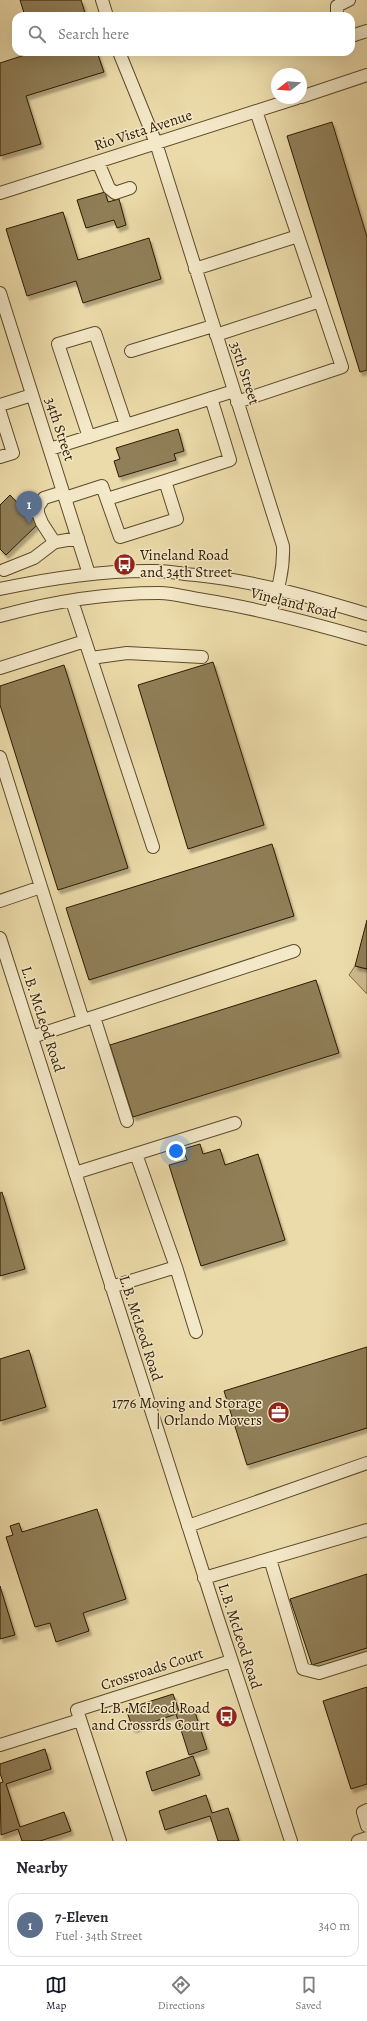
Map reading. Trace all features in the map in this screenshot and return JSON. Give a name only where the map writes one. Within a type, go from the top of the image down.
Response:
[{"type":"street","points":[[102,0],[106,12]]},
{"type":"street","points":[[337,12],[337,6],[349,0]]},
{"type":"street","points":[[355,35],[367,31]]},
{"type":"street","name":"35th Street","points":[[121,56],[156,143],[283,546],[284,565],[279,589],[270,613]]},
{"type":"street","points":[[307,95],[367,76]]},
{"type":"street","name":"Rio Vista Avenue","points":[[0,193],[278,104]]},
{"type":"street","points":[[50,449],[211,398],[236,396],[342,366],[256,111]]},
{"type":"street","points":[[98,162],[109,188],[115,193],[130,188]]},
{"type":"street","points":[[195,269],[298,236]]},
{"type":"street","name":"34th Street","points":[[0,293],[89,574]]},
{"type":"street","points":[[131,351],[320,301]]},
{"type":"street","points":[[89,437],[58,344],[96,333],[126,425]]},
{"type":"street","points":[[0,405],[32,395]]},
{"type":"street","points":[[107,499],[230,460],[211,398]]},
{"type":"street","points":[[0,412],[13,452],[0,457]]},
{"type":"street","points":[[55,542],[49,536],[42,523],[38,507],[44,498],[102,486],[120,537],[177,519],[165,481]]},
{"type":"street","points":[[17,586],[2,569],[34,558],[55,542],[78,538]]},
{"type":"street","name":"Vineland Road","points":[[0,589],[89,574],[157,571],[230,579],[279,589],[367,614]]},
{"type":"street","name":"Vineland Road","points":[[0,616],[34,607],[100,597],[161,593],[304,620],[367,639]]},
{"type":"street","points":[[72,601],[153,847]]},
{"type":"street","points":[[0,668],[85,641]]},
{"type":"street","points":[[91,658],[126,653],[202,658]]},
{"type":"street","points":[[0,757],[41,887],[127,1121]]},
{"type":"street","points":[[0,901],[41,887]]},
{"type":"street","name":"L.B. McLeod Road","points":[[0,938],[204,1578],[292,1841]]},
{"type":"street","points":[[32,1037],[294,951]]},
{"type":"street","points":[[75,1173],[235,1123]]},
{"type":"street","points":[[136,1154],[176,1267],[196,1332]]},
{"type":"street","points":[[111,1287],[176,1267]]},
{"type":"street","points":[[188,1526],[367,1463]]},
{"type":"street","points":[[204,1578],[367,1530]]},
{"type":"street","points":[[270,1559],[303,1669],[319,1673],[367,1658]]},
{"type":"street","name":"Crossroads Court","points":[[80,1720],[77,1710],[231,1660]]},
{"type":"street","points":[[0,1745],[80,1720],[120,1841]]},
{"type":"street","points":[[367,1810],[363,1812],[367,1826]]},
{"type":"street","points":[[358,1841],[367,1838]]},
{"type":"shaded area","points":[[355,966],[367,969],[367,994],[349,975]]},
{"type":"building","points":[[20,0],[81,0],[85,12],[24,12]]},
{"type":"building","points":[[22,56],[98,56],[104,72],[26,96],[41,144],[0,156],[0,63]]},
{"type":"building","points":[[332,122],[367,237],[367,370],[360,372],[287,136]]},
{"type":"building","points":[[105,192],[108,202],[119,199],[126,225],[117,228],[114,220],[86,228],[77,200]]},
{"type":"building","points":[[63,212],[78,260],[149,238],[161,279],[83,303],[76,281],[27,296],[6,229]]},
{"type":"building","points":[[178,429],[184,451],[174,454],[176,460],[119,477],[114,461],[120,459],[116,448]]},
{"type":"building","points":[[10,495],[38,524],[6,555],[0,549],[0,505]]},
{"type":"building","points":[[213,662],[264,825],[188,849],[138,685]]},
{"type":"building","points":[[64,665],[128,868],[58,890],[0,705],[0,686]]},
{"type":"building","points":[[272,844],[294,916],[89,980],[66,908]]},
{"type":"building","points":[[367,920],[367,969],[355,966]]},
{"type":"building","points":[[316,980],[339,1053],[133,1117],[110,1045]]},
{"type":"building","points":[[200,1144],[203,1154],[220,1149],[225,1165],[258,1154],[285,1240],[201,1266],[169,1165],[187,1160],[183,1149]]},
{"type":"building","points":[[2,1192],[25,1269],[0,1276],[0,1193]]},
{"type":"building","points":[[367,1347],[367,1428],[247,1465],[224,1391]]},
{"type":"building","points":[[29,1350],[46,1407],[0,1421],[0,1359]]},
{"type":"building","points":[[97,1509],[126,1599],[83,1613],[89,1631],[56,1642],[50,1623],[35,1627],[6,1537],[13,1535],[10,1526],[19,1523],[22,1532]]},
{"type":"building","points":[[367,1574],[367,1648],[312,1665],[290,1599]]},
{"type":"building","points":[[0,1586],[15,1635],[0,1639]]},
{"type":"building","points":[[367,1687],[367,1784],[351,1789],[323,1701]]},
{"type":"building","points":[[173,1694],[179,1711],[193,1706],[207,1749],[189,1755],[176,1714],[133,1729],[126,1709]]},
{"type":"building","points":[[45,1749],[51,1769],[6,1784],[20,1827],[64,1812],[71,1831],[40,1841],[22,1841],[18,1829],[1,1835],[0,1783],[3,1782],[0,1773],[0,1764]]},
{"type":"building","points":[[193,1756],[200,1775],[152,1791],[146,1772]]},
{"type":"building","points":[[206,1795],[212,1813],[228,1808],[239,1841],[218,1841],[210,1816],[165,1830],[159,1811]]},
{"type":"place","name":"7-Eleven","points":[[29,524]]},
{"type":"place","name":"Vineland Road and 34th Street","points":[[125,564]]},
{"type":"place","name":"1776 Moving and Storage | Orlando Movers","points":[[278,1412]]},
{"type":"place","name":"L.B. McLeod Road and Crossrds Court","points":[[226,1717]]}]
